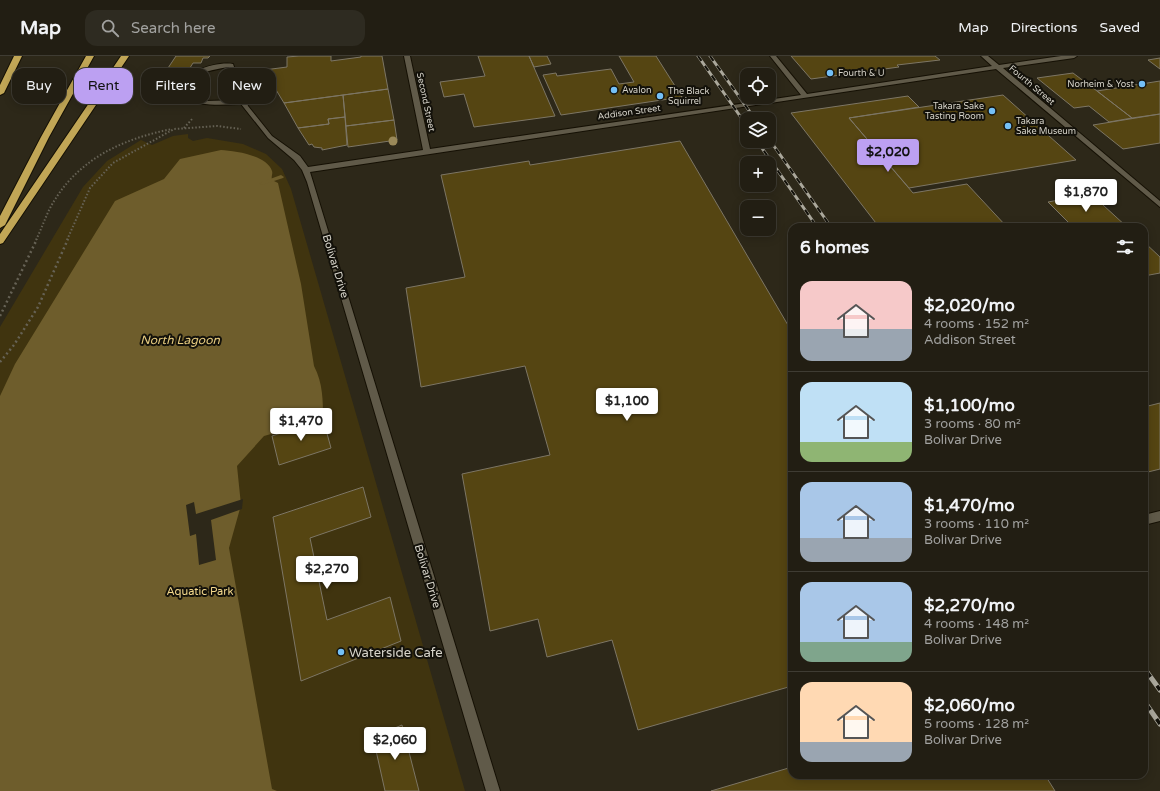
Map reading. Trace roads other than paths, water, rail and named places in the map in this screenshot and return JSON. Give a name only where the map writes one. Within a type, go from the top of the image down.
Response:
[{"type":"highway","points":[[0,94],[18,56]]},
{"type":"highway","points":[[0,241],[126,56]]},
{"type":"highway","points":[[0,225],[41,144],[88,59]]},
{"type":"street","name":"Second Street","points":[[407,56],[427,152]]},
{"type":"street","points":[[773,56],[805,95]]},
{"type":"street","name":"Fourth Street","points":[[984,56],[1160,205]]},
{"type":"street","name":"Addison Street","points":[[306,170],[1074,56]]},
{"type":"street","name":"Bolivar Drive","points":[[231,65],[243,102],[201,103],[184,98],[182,86],[197,73],[231,65]]},
{"type":"street","name":"Bolivar Drive","points":[[245,104],[270,137],[297,158],[306,170],[311,182],[493,791]]},
{"type":"street","points":[[1148,519],[1160,516]]},
{"type":"water","name":"North Lagoon","points":[[221,150],[234,151],[250,155],[264,161],[272,171],[272,180],[278,183],[301,284],[314,366],[321,385],[323,399],[323,419],[264,436],[237,466],[241,505],[229,548],[272,789],[277,791],[0,791],[0,396],[15,364],[115,201],[164,179],[180,159]]},
{"type":"waterway","points":[[262,183],[281,177]]},
{"type":"railway","points":[[698,56],[740,116]]},
{"type":"railway","points":[[710,56],[750,112]]},
{"type":"railway","points":[[762,148],[814,223]]},
{"type":"railway","points":[[775,148],[828,223]]},
{"type":"railway","points":[[1148,674],[1160,690]]},
{"type":"railway","points":[[1148,707],[1160,724]]},
{"type":"place","name":"Fourth & U","points":[[830,73]]},
{"type":"place","name":"Norheim & Yost","points":[[1142,84]]},
{"type":"place","name":"Avalon","points":[[614,90]]},
{"type":"place","name":"The Black Squirrel","points":[[660,96]]},
{"type":"place","name":"Takara Sake Tasting Room","points":[[992,111]]},
{"type":"place","name":"Takara Sake Museum","points":[[1008,126]]},
{"type":"place","name":"Waterside Cafe","points":[[341,652]]},
{"type":"park label","name":"Aquatic Park","points":[[200,591]]}]
